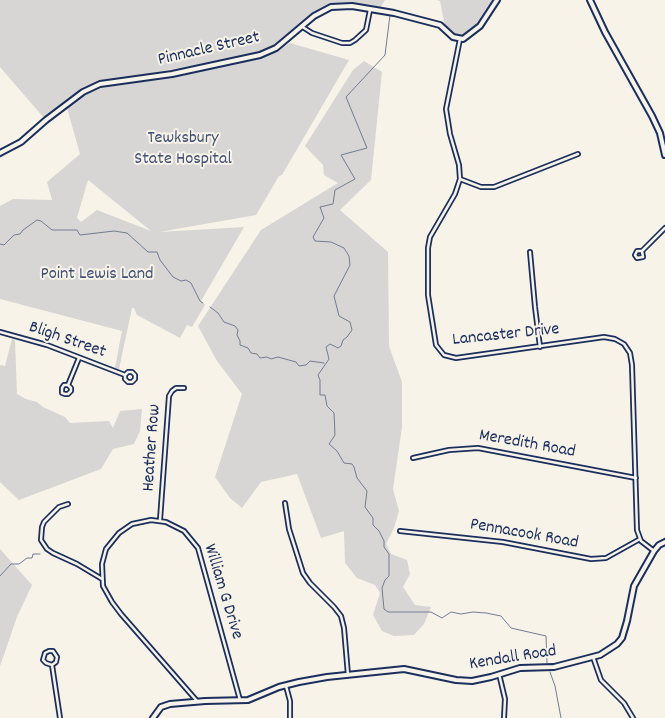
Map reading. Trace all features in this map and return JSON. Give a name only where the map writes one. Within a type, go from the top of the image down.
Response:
[{"type":"street","points":[[497,0],[480,26],[466,37],[460,39],[446,109],[450,134],[459,164],[460,179],[476,186],[494,187],[578,154]]},
{"type":"street","points":[[590,0],[605,32],[652,116],[660,134],[665,155]]},
{"type":"street","name":"Pinnacle Street","points":[[0,153],[21,142],[83,92],[100,84],[157,76],[260,55],[269,52],[284,42],[314,16],[332,8],[345,5],[370,8],[434,23],[442,26],[453,37],[460,39]]},
{"type":"street","points":[[301,26],[312,33],[342,43],[350,43],[366,28],[370,8]]},
{"type":"street","name":"Lancaster Drive","points":[[460,179],[455,194],[430,237],[428,248],[428,295],[436,345],[444,354],[456,358],[604,337],[620,340],[628,348],[632,359],[637,530],[640,539]]},
{"type":"street","points":[[642,251],[665,228]]},
{"type":"street","points":[[530,252],[540,346]]},
{"type":"street","name":"Bligh Street","points":[[0,332],[47,345],[125,375]]},
{"type":"street","points":[[68,385],[79,357]]},
{"type":"street","points":[[128,372],[132,372],[135,375],[135,379],[132,382],[127,382],[125,375],[128,372]]},
{"type":"street","points":[[64,385],[68,385],[71,387],[71,391],[65,394],[62,392],[62,388],[64,385]]},
{"type":"street","name":"Heather Row","points":[[160,521],[169,396],[176,388],[184,388]]},
{"type":"street","name":"Meredith Road","points":[[413,458],[449,450],[478,448],[636,478]]},
{"type":"street","points":[[285,503],[289,529],[306,578],[341,616],[344,628],[348,675]]},
{"type":"street","points":[[68,504],[59,507],[44,522],[41,540],[47,549],[53,553],[77,564],[102,579]]},
{"type":"street","name":"William G Drive","points":[[197,702],[112,602],[103,586],[103,559],[106,549],[112,540],[132,524],[151,520],[175,526],[184,531],[198,548],[240,700]]},
{"type":"street","name":"Pennacook Road","points":[[400,531],[489,540],[591,559],[606,558],[640,539]]},
{"type":"street","points":[[640,539],[654,551]]},
{"type":"street","name":"Kendall Road","points":[[153,718],[161,707],[165,705],[254,698],[299,682],[348,675],[404,669],[456,680],[472,681],[520,668],[554,666],[593,657],[609,650],[622,638],[634,586],[654,551],[665,542]]},
{"type":"street","points":[[49,651],[53,652],[57,657],[56,662],[52,665],[46,664],[43,660],[45,653],[49,651]]},
{"type":"street","points":[[593,657],[601,680],[624,703],[633,718]]},
{"type":"street","points":[[52,665],[60,718]]},
{"type":"street","points":[[499,674],[505,699],[504,718]]},
{"type":"street","points":[[286,686],[290,701],[290,718]]},
{"type":"green space","name":"Tewksbury State Hospital","points":[[0,0],[385,0],[379,10],[343,4],[326,7],[307,18],[280,44],[254,54],[108,81],[88,88],[44,118],[0,67]]},
{"type":"green space","points":[[437,0],[493,0],[475,28],[467,34],[460,36],[452,34],[445,27],[440,1]]},
{"type":"green space","name":"Point Lewis Land","points":[[290,43],[349,60],[282,175],[279,176],[256,215],[159,232],[244,227],[201,301],[205,305],[192,327],[187,325],[180,338],[137,315],[134,308],[132,308],[119,369],[115,368],[122,331],[0,299],[0,206],[13,199],[52,200],[47,182],[80,154],[67,108],[87,94],[107,86],[107,84],[255,58],[276,52]],"holes":[[[88,180],[151,231],[97,210],[81,222],[77,218]]]},
{"type":"green space","points":[[364,61],[382,72],[371,180],[340,210],[388,252],[389,346],[402,382],[402,427],[393,489],[399,511],[394,528],[386,544],[391,554],[407,560],[410,574],[403,587],[415,605],[431,607],[424,624],[414,635],[394,636],[382,631],[373,615],[380,593],[375,585],[357,578],[345,563],[344,531],[321,538],[297,474],[261,482],[242,508],[230,498],[215,477],[242,394],[217,361],[198,326],[261,230],[338,183],[324,175],[323,165],[305,146],[353,70]]},
{"type":"green space","points":[[12,339],[15,340],[17,394],[65,417],[70,423],[109,421],[113,428],[120,411],[142,409],[140,431],[134,444],[113,449],[101,469],[19,500],[0,482],[0,365],[5,366]]},
{"type":"green space","points":[[0,549],[32,585],[17,617],[0,666]]},
{"type":"waterway","points":[[390,15],[385,55],[346,97],[367,148],[341,155],[355,179],[335,190],[333,204],[320,207],[324,218],[313,237],[315,241],[331,242],[344,248],[349,256],[350,265],[334,296],[339,316],[350,322],[352,330],[338,348],[330,344],[326,347],[329,359],[318,375],[320,395],[325,395],[327,406],[334,413],[335,435],[329,444],[337,451],[344,463],[352,464],[354,467],[357,478],[367,491],[365,507],[373,518],[373,525],[379,531],[384,541],[384,547],[389,554],[389,576],[382,588],[384,609],[388,612],[431,612],[442,618],[451,612],[461,614],[473,612],[486,613],[501,616],[511,628],[546,636],[547,663]]},
{"type":"waterway","points":[[0,244],[4,245],[14,235],[20,234],[37,220],[52,230],[77,230],[80,235],[114,231],[127,233],[148,252],[157,252],[160,260],[173,277],[191,283],[200,301],[203,303]]},
{"type":"waterway","points":[[210,307],[218,313],[224,322],[235,326],[238,330],[237,335],[240,345],[248,348],[251,353],[257,354],[260,358],[267,357],[271,359],[278,357],[296,362],[299,366],[306,365],[310,361],[324,363]]},
{"type":"waterway","points":[[0,576],[11,564],[19,564],[27,558],[32,558],[33,554],[40,554]]},
{"type":"waterway","points":[[550,672],[555,686],[561,718]]}]
